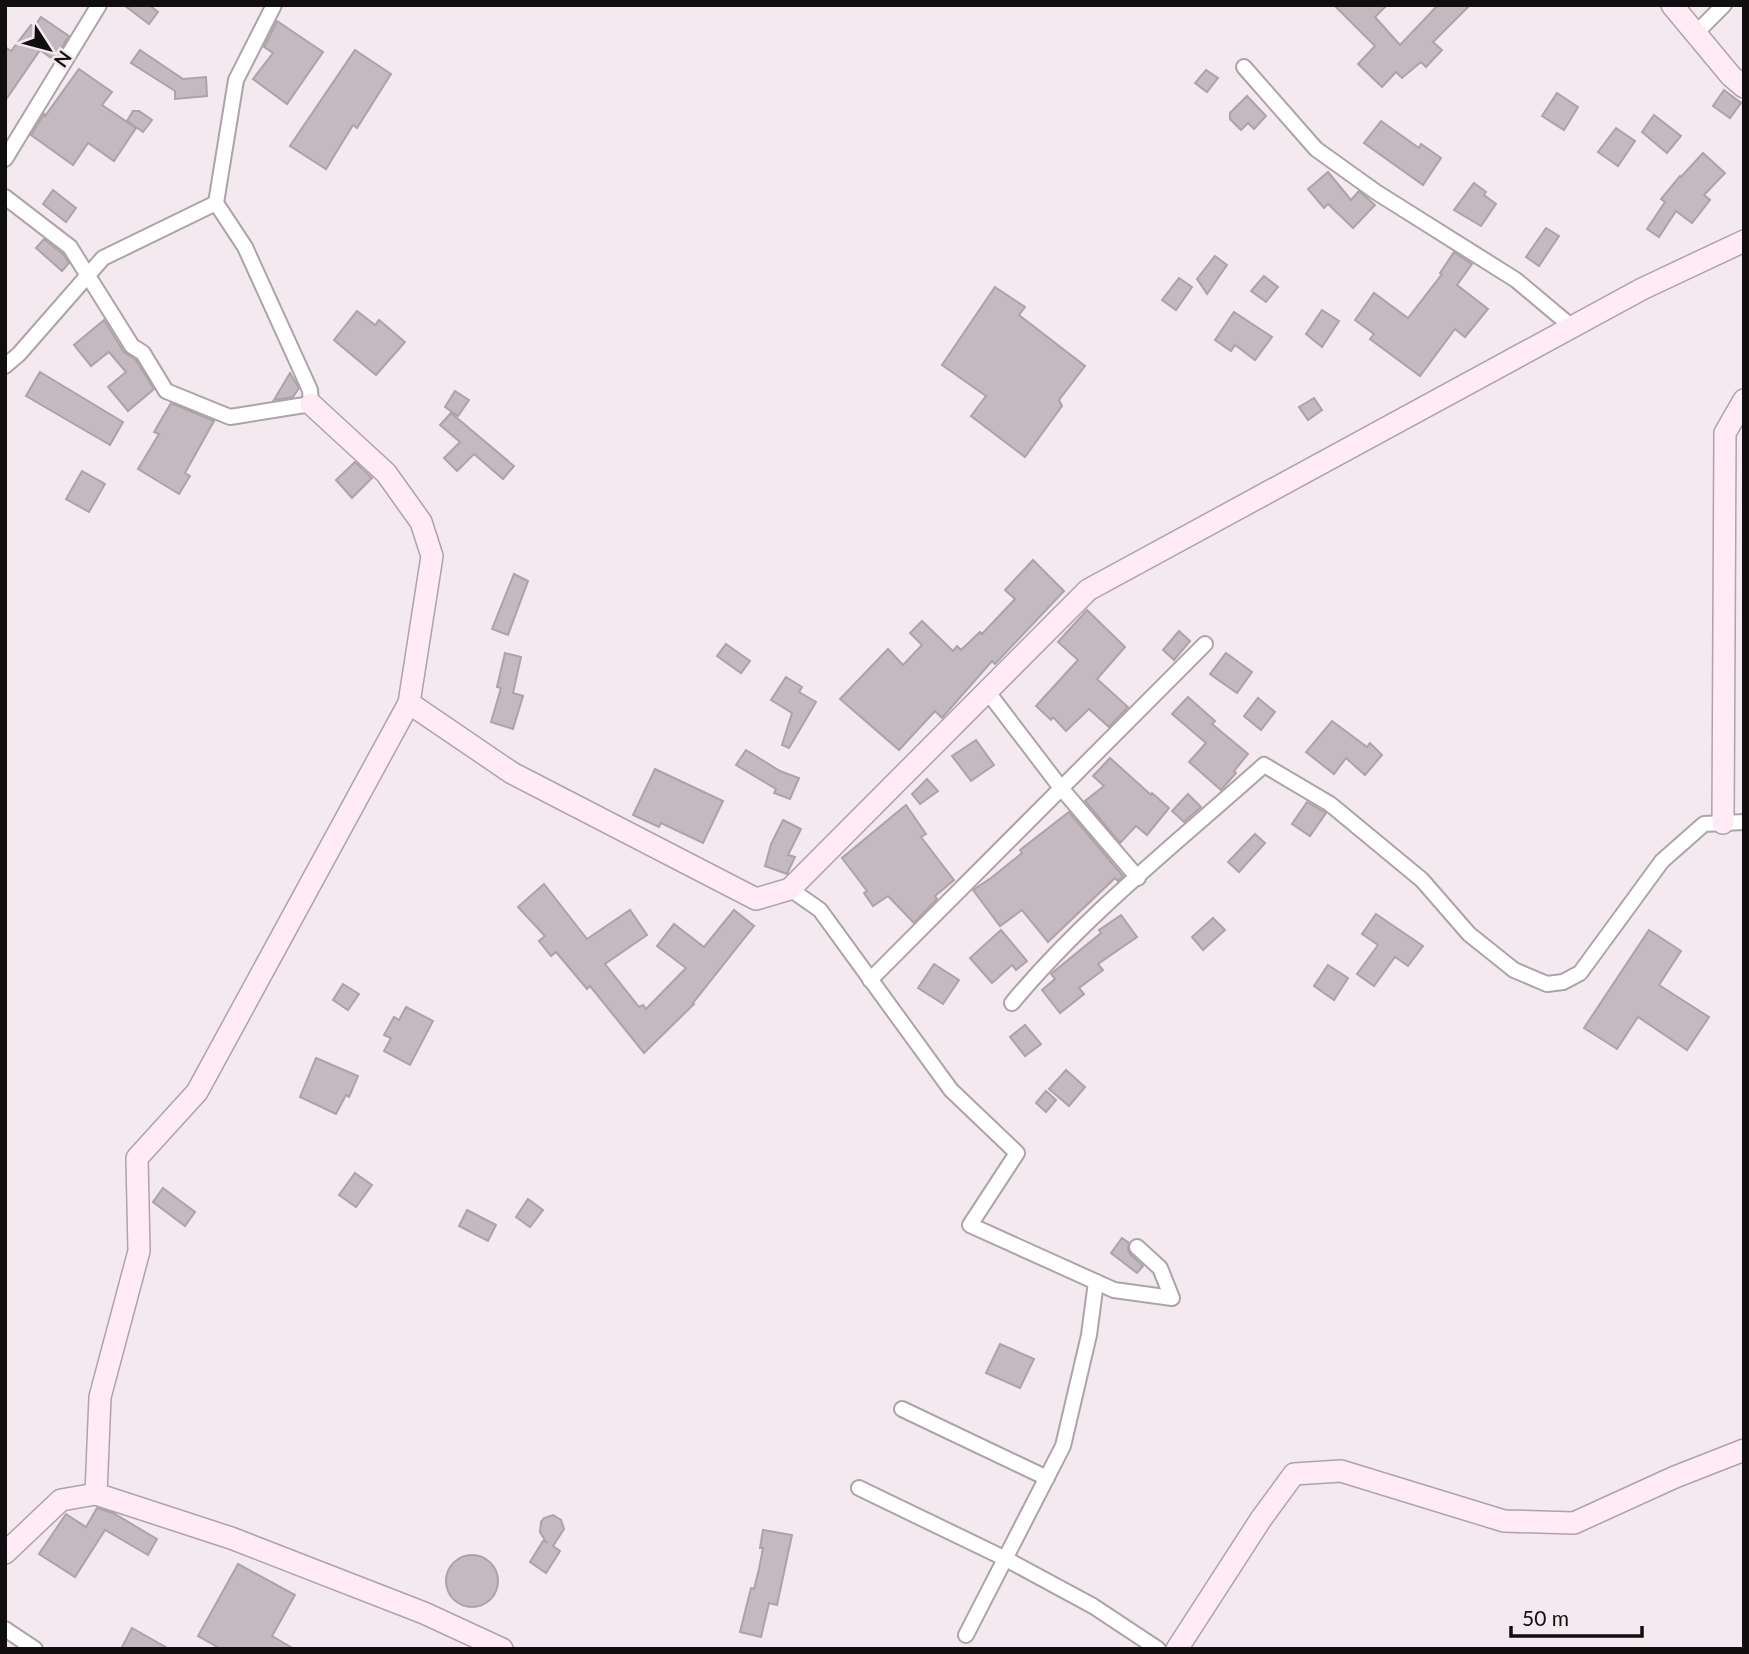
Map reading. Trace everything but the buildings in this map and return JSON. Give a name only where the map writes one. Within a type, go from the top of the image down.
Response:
[{"type":"street","points":[[5,159],[99,5]]},
{"type":"street","points":[[96,1494],[100,1397],[139,1251],[137,1158],[197,1092],[409,703],[432,556],[421,522],[386,473],[311,404],[310,390],[245,247],[216,203],[236,80],[274,5]]},
{"type":"street","points":[[1672,5],[1731,76],[1744,87]]},
{"type":"street","points":[[1695,34],[1724,5]]},
{"type":"street","points":[[1244,68],[1316,149],[1376,192],[1516,280],[1572,327]]},
{"type":"street","points":[[5,197],[70,247],[132,346],[143,354],[166,391],[230,417],[311,404]]},
{"type":"street","points":[[5,366],[19,354],[103,258],[216,203]]},
{"type":"street","points":[[409,703],[512,773],[756,899],[790,889],[1088,590],[1642,289],[1744,241]]},
{"type":"street","points":[[1012,1003],[1042,967],[1264,765],[1330,804],[1422,880],[1468,934],[1514,970],[1547,984],[1563,982],[1580,973],[1662,861],[1704,824],[1733,823],[1725,433],[1744,400]]},
{"type":"street","points":[[870,980],[1205,644]]},
{"type":"street","points":[[987,691],[1061,788],[1138,878]]},
{"type":"street","points":[[790,889],[820,910],[951,1090],[1017,1153],[970,1225],[1114,1290],[1172,1298],[1160,1268],[1137,1247]]},
{"type":"street","points":[[966,1635],[1063,1446],[1089,1335],[1097,1282]]},
{"type":"street","points":[[902,1409],[1047,1478]]},
{"type":"street","points":[[1177,1649],[1261,1519],[1294,1474],[1342,1471],[1504,1521],[1574,1523],[1675,1477],[1744,1450]]},
{"type":"street","points":[[859,1488],[1006,1559],[1093,1606],[1158,1649]]},
{"type":"street","points":[[5,1553],[61,1500],[96,1494],[231,1538],[424,1613],[502,1649]]},
{"type":"street","points":[[5,1629],[35,1649]]}]
